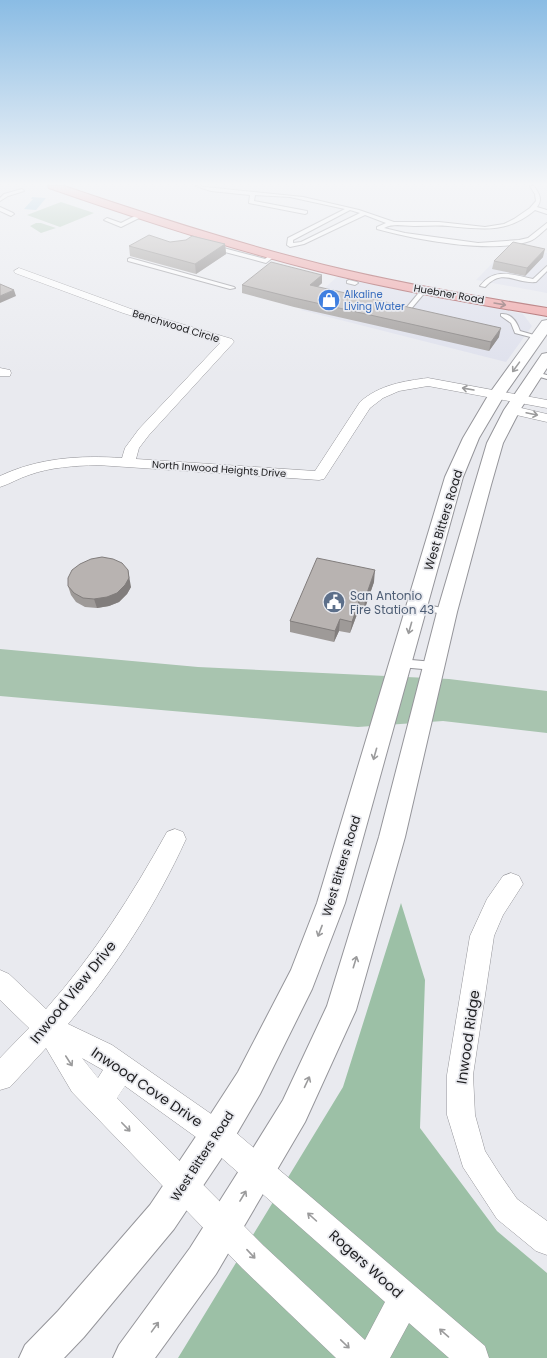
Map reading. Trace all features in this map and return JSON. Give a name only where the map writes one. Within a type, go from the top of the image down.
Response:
[{"type":"main road","name":"Huebner Road","points":[[240,249],[271,260],[423,295],[547,312]]},
{"type":"main road","points":[[271,260],[284,249]]},
{"type":"main road","points":[[307,249],[313,251]]},
{"type":"main road","name":"Huebner Road","points":[[478,285],[497,288]]},
{"type":"main road","name":"West Bitters Road","points":[[38,1358],[71,1324],[162,1217],[217,1135],[249,1083],[302,979],[331,903],[454,477],[471,438],[504,402],[543,354]]},
{"type":"main road","name":"West Bitters Road","points":[[132,1358],[203,1261],[259,1170],[294,1111],[340,1010],[369,919],[392,837],[447,612],[484,478],[495,444],[504,402],[543,354]]},
{"type":"street","name":"Benchwood Circle","points":[[19,271],[127,310],[228,342],[140,436],[132,448],[128,463]]},
{"type":"street","name":"North Inwood Heights Drive","points":[[0,482],[31,469],[76,461],[128,463],[319,476],[365,405],[371,399],[384,392],[398,388],[433,389],[504,402]]},
{"type":"street","points":[[504,402],[547,404]]},
{"type":"street","points":[[504,402],[547,418]]},
{"type":"street","name":"Inwood View Drive","points":[[0,1077],[48,1028],[102,961],[145,895],[175,839]]},
{"type":"street","name":"Inwood Ridge","points":[[511,884],[495,907],[482,936],[460,1075],[461,1115],[473,1157],[489,1183],[507,1209],[547,1240]]},
{"type":"street","name":"Inwood Cove Drive","points":[[0,983],[48,1028],[82,1082],[183,1186]]},
{"type":"street","name":"Inwood Cove Drive","points":[[48,1028],[103,1054],[217,1135],[259,1170]]},
{"type":"street","points":[[99,1099],[122,1068]]},
{"type":"street","name":"Rogers Wood","points":[[259,1170],[404,1299],[473,1358]]},
{"type":"street","points":[[183,1186],[225,1226],[253,1257],[360,1358]]},
{"type":"street","points":[[373,1358],[404,1299]]},
{"type":"lane","points":[[225,249],[271,260]]},
{"type":"lane","points":[[130,260],[232,288]]},
{"type":"lane","points":[[478,285],[490,278],[502,275],[534,281],[547,268]]},
{"type":"lane","points":[[412,295],[423,295]]},
{"type":"lane","points":[[409,308],[423,295]]},
{"type":"lane","points":[[503,315],[514,322],[517,332],[543,354]]},
{"type":"lane","points":[[417,606],[447,612]]},
{"type":"lane","points":[[400,663],[434,666]]},
{"type":"shaded area","points":[[506,249],[527,249],[547,253],[547,293],[476,280]]},
{"type":"shaded area","points":[[340,274],[523,314],[532,326],[506,362],[301,310]]},
{"type":"green space","points":[[0,649],[198,667],[449,679],[547,691],[547,733],[443,721],[358,727],[0,696]]},
{"type":"green space","points":[[401,903],[425,980],[420,1128],[497,1231],[547,1273],[547,1358],[178,1358],[343,1087]]},
{"type":"building","points":[[141,249],[217,249],[195,264]]},
{"type":"building","points":[[506,249],[545,249],[527,268],[494,261]]},
{"type":"building","points":[[271,262],[322,275],[310,285],[501,328],[491,342],[242,285]]},
{"type":"building","points":[[0,284],[14,290],[0,296]]},
{"type":"building","points":[[102,557],[113,559],[122,563],[128,570],[129,578],[125,585],[117,593],[107,597],[94,599],[83,598],[74,593],[68,586],[68,578],[72,570],[91,559]]},
{"type":"building","name":"San Antonio Fire Station 43","points":[[317,558],[375,570],[365,599],[360,598],[352,622],[340,619],[335,631],[290,621]]},
{"type":"place","name":"Alkaline Living Water","points":[[329,300]]},
{"type":"place","name":"San Antonio Fire Station 43","points":[[334,602]]}]
